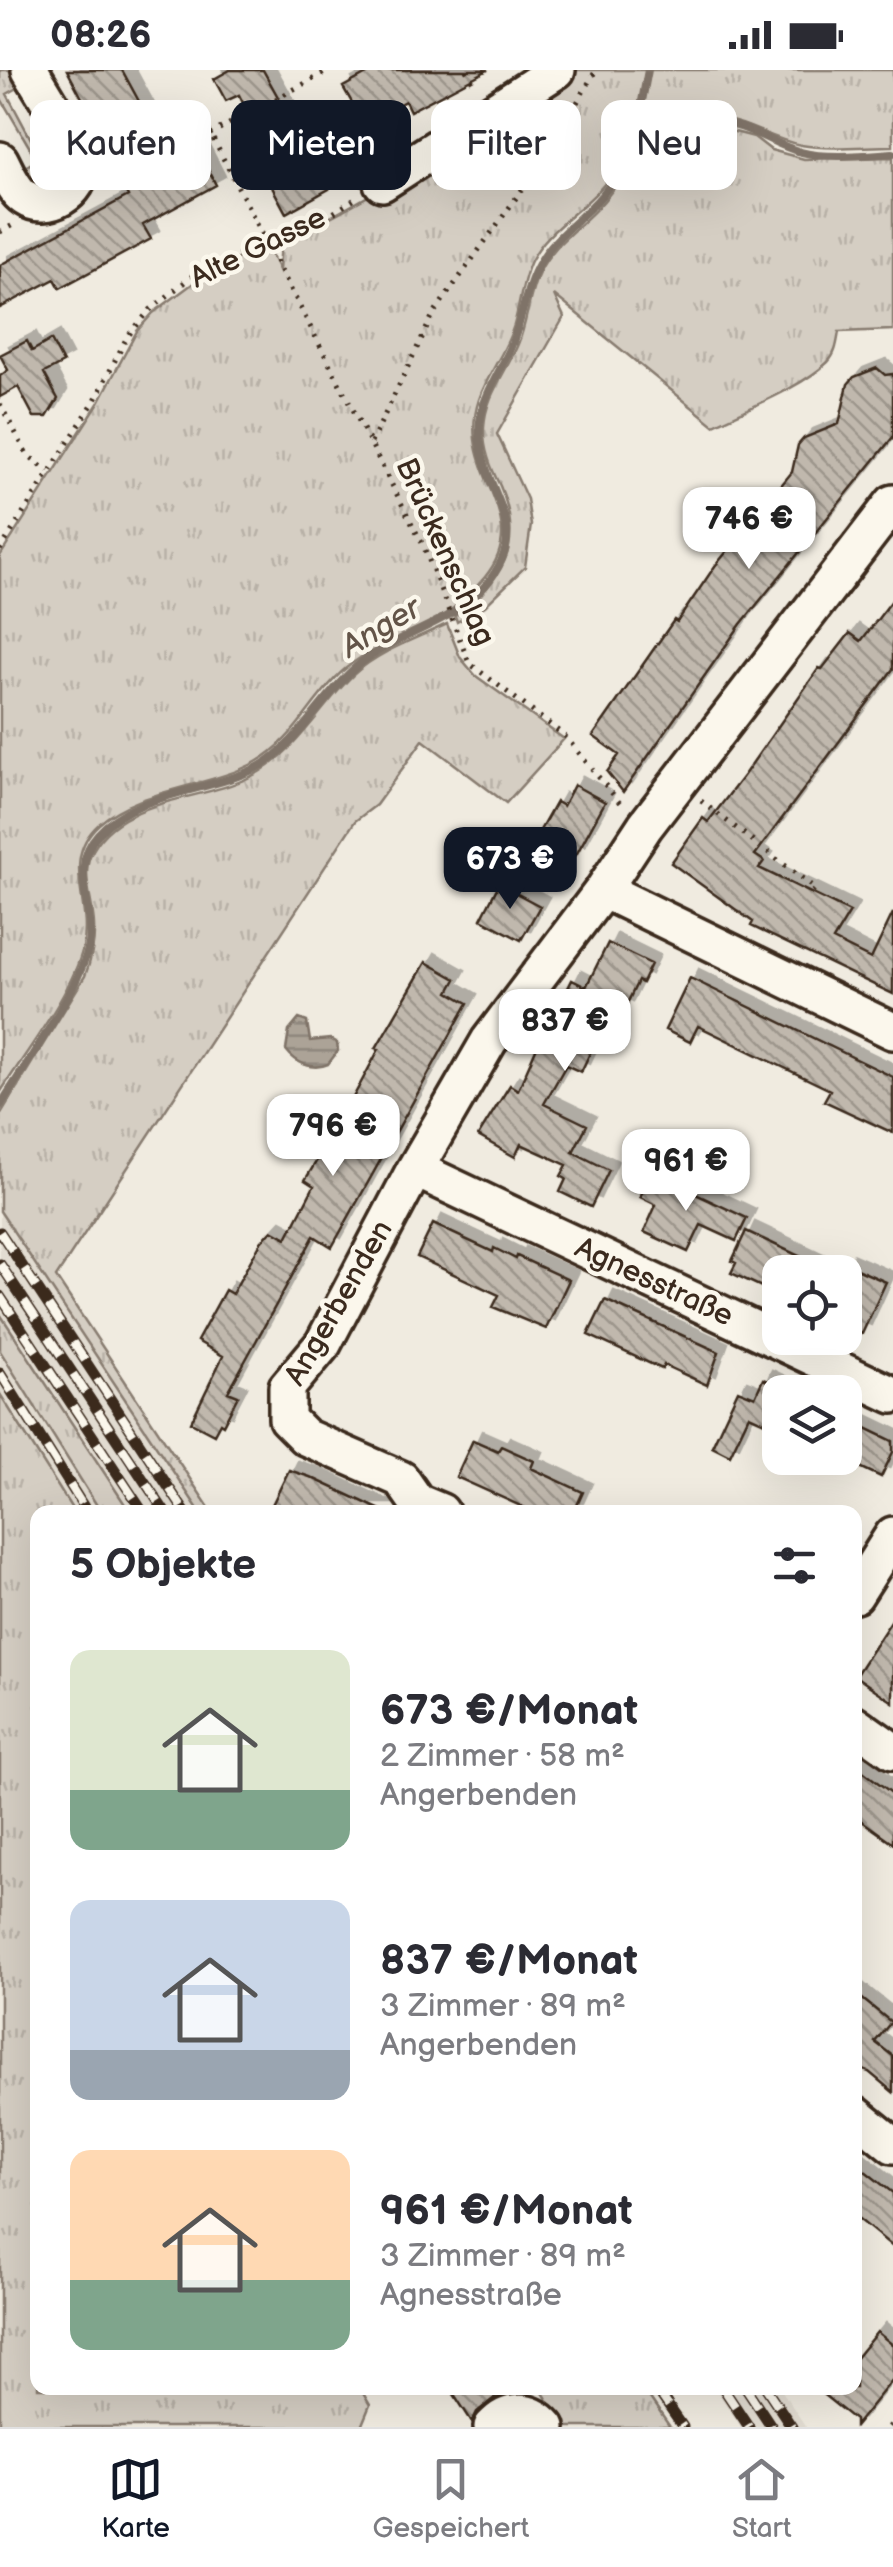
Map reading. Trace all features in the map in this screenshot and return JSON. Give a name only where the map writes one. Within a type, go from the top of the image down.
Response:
[{"type":"street","points":[[30,70],[47,100]]},
{"type":"street","points":[[411,164],[557,70]]},
{"type":"street","points":[[0,160],[19,193],[29,201],[50,203],[70,190]]},
{"type":"street","name":"Angerbenden","points":[[425,1505],[418,1502],[401,1479],[305,1436],[287,1419],[287,1387],[323,1344],[415,1169],[489,1041],[645,826],[893,504]]},
{"type":"street","points":[[602,890],[893,1031]]},
{"type":"street","name":"Agnesstraße","points":[[415,1169],[893,1395]]},
{"type":"street","points":[[862,1583],[893,1535]]},
{"type":"street","points":[[862,1729],[893,1750]]},
{"type":"street","points":[[862,2120],[893,2145]]},
{"type":"street","points":[[538,2395],[554,2426]]},
{"type":"street","points":[[492,2427],[503,2416],[524,2412],[554,2426]]},
{"type":"path","points":[[211,133],[330,70]]},
{"type":"path","points":[[371,443],[434,313],[546,156],[596,70]]},
{"type":"path","name":"Brückenschlag","points":[[211,136],[424,545],[469,663],[566,736],[630,815],[645,826]]},
{"type":"path","name":"Alte Gasse","points":[[0,550],[96,400],[127,338],[150,310],[197,272],[324,218],[370,190]]},
{"type":"path","points":[[0,404],[27,454],[48,472]]},
{"type":"path","points":[[678,784],[816,888],[812,894]]},
{"type":"shaded area","points":[[299,1019],[307,1022],[310,1041],[330,1039],[337,1043],[338,1051],[328,1064],[305,1064],[286,1050],[289,1031]]},
{"type":"shaded area","points":[[0,1211],[195,1505],[125,1505],[0,1314]]},
{"type":"shaded area","points":[[0,1351],[97,1505],[70,1505],[0,1394]]},
{"type":"shaded area","points":[[720,2395],[785,2395],[806,2427],[741,2427]]},
{"type":"green space","points":[[0,70],[18,70],[25,84],[7,94],[30,137],[30,148],[0,97]]},
{"type":"green space","points":[[566,70],[893,70],[893,146],[835,148],[785,141],[737,123],[737,100],[601,100],[601,187],[547,238],[532,259],[508,340],[477,407],[475,439],[501,525],[497,559],[485,577],[446,614],[345,669],[270,753],[238,770],[134,803],[99,824],[81,852],[85,931],[78,965],[59,1002],[0,1093],[0,556],[99,402],[137,331],[153,313],[211,270],[267,246],[279,270],[281,242],[379,190],[411,190],[411,170],[431,157],[431,190],[581,190],[581,100],[520,100]]},
{"type":"green space","points":[[737,133],[754,137],[771,150],[804,159],[893,157],[893,330],[839,332],[833,355],[817,371],[714,425],[554,295],[564,317],[497,434],[527,499],[531,525],[525,567],[485,606],[457,622],[455,616],[497,574],[510,544],[507,508],[485,443],[485,416],[521,335],[540,271],[552,252],[612,190],[737,190]]},
{"type":"green space","points":[[30,164],[30,181],[18,171]]},
{"type":"green space","points":[[447,624],[460,657],[476,676],[564,739],[506,803],[423,740],[376,805],[355,821],[56,1277],[207,1505],[195,1505],[0,1211],[0,1115],[85,976],[94,931],[88,864],[102,837],[139,812],[230,785],[266,768],[293,744],[353,675],[398,646]]},
{"type":"green space","points":[[0,1314],[125,1505],[97,1505],[0,1351]]},
{"type":"green space","points":[[0,1394],[70,1505],[30,1505],[30,2395],[364,2395],[370,2405],[361,2427],[0,2427]]},
{"type":"green space","points":[[544,2395],[648,2395],[670,2427],[565,2427]]},
{"type":"building","points":[[67,70],[122,70],[138,100],[83,100]]},
{"type":"building","points":[[230,70],[263,70],[280,100],[242,100],[239,95],[226,101],[214,79]]},
{"type":"building","points":[[374,70],[488,70],[411,110],[411,100],[351,100],[343,87]]},
{"type":"building","points":[[125,190],[207,190],[143,225],[151,239],[60,288],[55,279],[0,308],[0,265],[128,196]]},
{"type":"building","points":[[274,190],[327,190],[286,213]]},
{"type":"building","points":[[51,340],[63,363],[44,373],[58,399],[47,417],[34,417],[18,387],[0,397],[0,376],[8,370],[0,355],[27,341],[32,351]]},
{"type":"building","points":[[877,368],[885,375],[893,374],[893,437],[741,624],[623,792],[607,772],[619,755],[593,736],[674,620],[677,622],[715,566],[792,472],[798,445],[804,438],[839,424],[848,384],[854,377]]},
{"type":"building","points":[[893,599],[893,669],[755,855],[764,861],[759,868],[850,912],[833,940],[871,959],[893,913],[893,994],[751,926],[753,922],[671,863],[703,818],[708,822],[744,775],[819,668],[850,633],[861,641]]},
{"type":"building","points":[[574,785],[605,802],[576,855],[538,834],[556,802],[563,806]]},
{"type":"building","points":[[499,884],[540,906],[521,940],[481,919]]},
{"type":"building","points":[[608,943],[651,964],[624,1010],[613,1004],[581,1072],[566,1065],[544,1104],[587,1125],[573,1152],[609,1170],[591,1207],[560,1192],[566,1179],[561,1176],[567,1165],[521,1144],[515,1157],[478,1136],[510,1085],[518,1090],[550,1017],[553,1018],[572,980],[586,987]]},
{"type":"building","points":[[426,962],[456,979],[449,992],[468,1003],[332,1247],[314,1236],[228,1392],[238,1396],[214,1434],[191,1422],[223,1356],[197,1341],[225,1290],[232,1294],[261,1242],[272,1230],[287,1238],[314,1186],[305,1180],[322,1152],[319,1150],[336,1118],[341,1120],[379,1049],[376,1048]]},
{"type":"building","points":[[690,978],[893,1077],[893,1133],[824,1101],[830,1090],[698,1026],[690,1042],[665,1030]]},
{"type":"building","points":[[651,1173],[747,1218],[736,1241],[701,1225],[688,1252],[644,1232],[656,1205],[640,1197]]},
{"type":"building","points":[[433,1224],[493,1252],[494,1248],[516,1259],[517,1256],[569,1280],[546,1329],[493,1307],[499,1295],[417,1257]]},
{"type":"building","points":[[746,1231],[797,1255],[762,1255],[762,1287],[731,1273],[736,1263],[732,1261]]},
{"type":"building","points":[[862,1271],[886,1282],[862,1334]]},
{"type":"building","points":[[605,1300],[719,1352],[707,1385],[588,1335]]},
{"type":"building","points":[[762,1381],[762,1421],[749,1415],[730,1455],[712,1446],[738,1390],[755,1397]]},
{"type":"building","points":[[862,1426],[893,1441],[893,1452],[881,1477],[862,1468]]},
{"type":"building","points":[[473,1440],[498,1451],[501,1446],[534,1461],[531,1468],[583,1492],[577,1505],[518,1505],[456,1477]]},
{"type":"building","points":[[289,1470],[370,1505],[272,1505]]},
{"type":"building","points":[[893,1618],[893,1702],[862,1681],[862,1665]]},
{"type":"building","points":[[862,1770],[893,1794],[893,1843],[862,1821]]},
{"type":"building","points":[[862,1999],[891,2022],[875,2042],[893,2056],[893,2092],[862,2070]]},
{"type":"building","points":[[862,2169],[893,2193],[893,2247],[862,2222]]},
{"type":"building","points":[[877,2332],[893,2345],[893,2379],[855,2426],[855,2420],[824,2395],[862,2395],[862,2350]]},
{"type":"building","points":[[455,2395],[506,2395],[493,2399],[477,2412],[472,2422]]},
{"type":"waterway","name":"Anger","points":[[642,100],[648,70]]},
{"type":"waterway","name":"Anger","points":[[0,1106],[64,1003],[84,961],[90,930],[85,860],[98,834],[114,820],[154,800],[220,782],[260,766],[287,745],[356,667],[371,655],[456,611],[485,586],[499,566],[507,530],[480,442],[484,405],[514,338],[540,262],[631,158],[669,133],[714,123],[737,126],[812,154],[893,153]]},
{"type":"railway","points":[[0,1232],[180,1505]]},
{"type":"railway","points":[[0,1264],[160,1505]]},
{"type":"railway","points":[[0,1296],[138,1505]]},
{"type":"railway","points":[[0,1373],[83,1505]]},
{"type":"railway","points":[[661,2395],[683,2427]]},
{"type":"railway","points":[[728,2395],[749,2427]]},
{"type":"railway","points":[[751,2395],[772,2427]]},
{"type":"railway","points":[[771,2395],[792,2427]]}]
